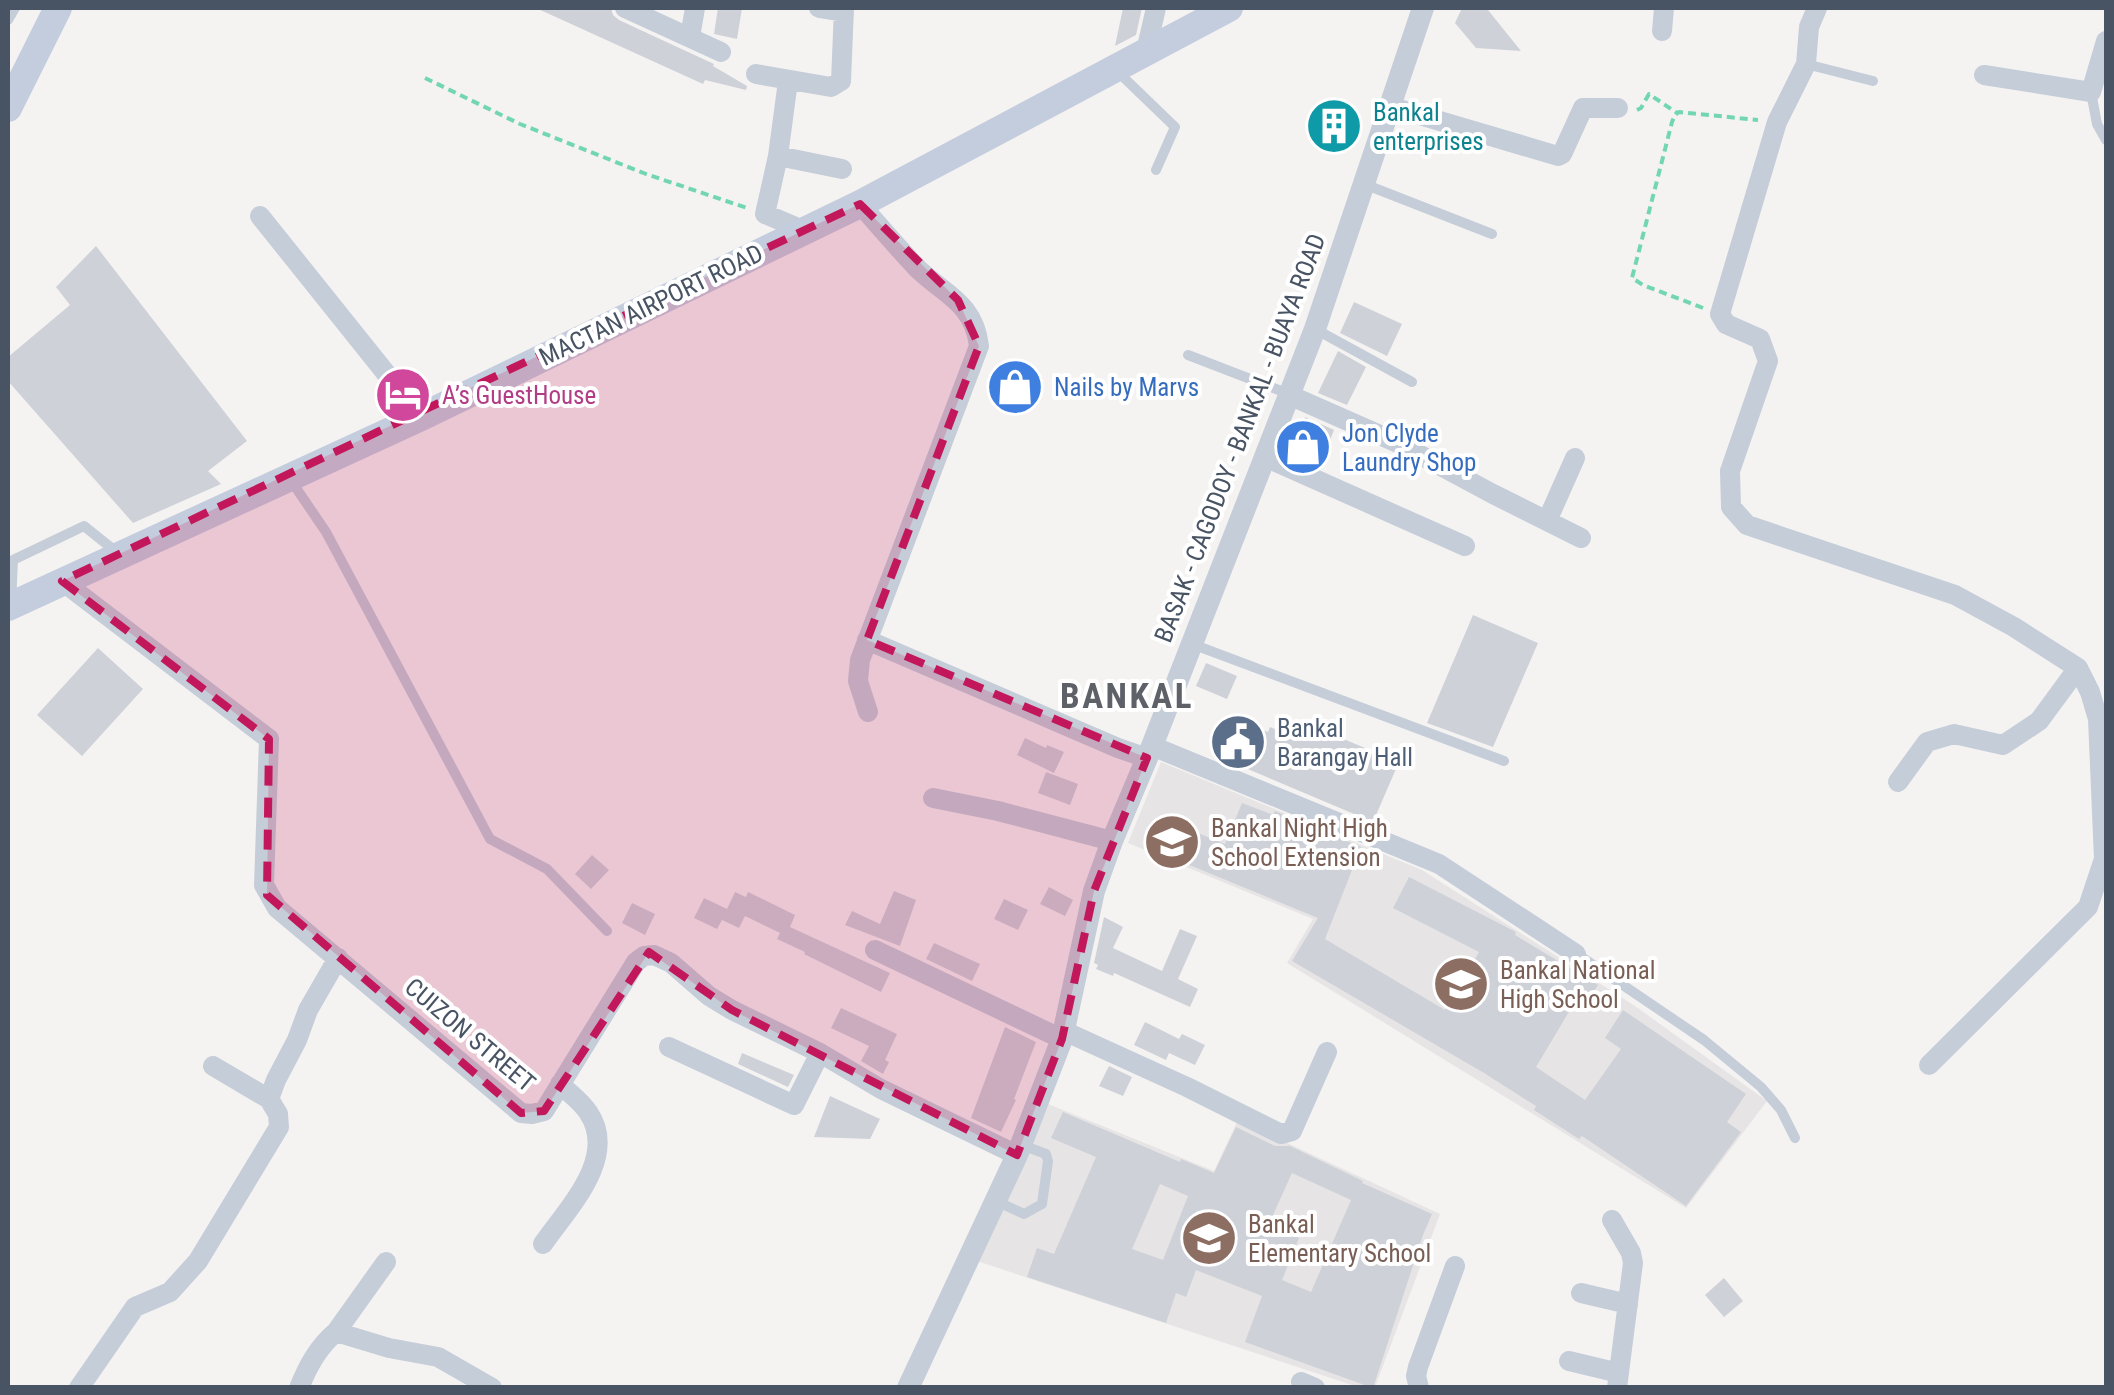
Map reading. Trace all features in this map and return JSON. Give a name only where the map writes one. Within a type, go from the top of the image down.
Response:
[{"type":"main road","points":[[8,108],[58,8]]},
{"type":"main road","name":"MACTAN AIRPORT ROAD","points":[[9,606],[421,416],[805,231],[1228,8]]},
{"type":"street","points":[[625,8],[721,52]]},
{"type":"street","points":[[690,37],[695,8]]},
{"type":"street","points":[[756,74],[831,87],[841,81],[844,10],[819,8]]},
{"type":"street","points":[[1146,51],[1156,8]]},
{"type":"street","name":"BASAK - CAGODOY - BANKAL - BUAYA ROAD","points":[[908,1388],[1019,1150],[1064,1035],[1094,892],[1290,394],[1423,8]]},
{"type":"street","points":[[1662,31],[1664,8]]},
{"type":"street","points":[[1818,8],[1808,28],[1806,64],[1778,122],[1720,314],[1726,324],[1760,339],[1768,361],[1730,470],[1732,507],[1747,525],[1955,595],[2014,627],[2078,668],[2102,718],[2104,860],[2088,906],[1928,1066]]},
{"type":"street","points":[[1984,75],[2091,92],[2106,40]]},
{"type":"street","points":[[788,80],[766,214],[805,231]]},
{"type":"street","points":[[1389,106],[1558,156],[1583,108],[1618,108]]},
{"type":"street","points":[[778,156],[842,168]]},
{"type":"street","points":[[860,204],[921,272],[958,300],[977,327],[979,346],[860,660],[858,682],[868,712]]},
{"type":"street","points":[[260,216],[421,416]]},
{"type":"street","points":[[1290,394],[1398,443],[1581,538]]},
{"type":"street","points":[[1264,456],[1464,546]]},
{"type":"street","points":[[1547,521],[1575,458]]},
{"type":"street","name":"CUIZON STREET","points":[[62,581],[269,739],[264,885],[276,908],[521,1113],[544,1111],[636,962],[654,955],[671,963],[708,996],[732,1010],[820,1053],[881,1089],[1019,1150]]},
{"type":"street","points":[[867,640],[1118,748],[1150,752],[1439,864],[1576,954]]},
{"type":"street","points":[[1898,782],[1926,742],[1954,734],[2003,745],[2040,721],[2078,668]]},
{"type":"street","points":[[933,798],[998,807],[1112,841]]},
{"type":"street","points":[[875,950],[1187,1087],[1281,1134],[1292,1132],[1327,1052]]},
{"type":"street","points":[[269,1099],[308,1010],[338,958]]},
{"type":"street","points":[[669,1047],[794,1105],[820,1053]]},
{"type":"street","points":[[79,1388],[135,1307],[170,1292],[198,1261],[279,1127],[278,1114],[269,1099],[213,1066]]},
{"type":"street","points":[[543,1244],[588,1179],[598,1144],[597,1128],[587,1110],[560,1084]]},
{"type":"street","points":[[1568,1361],[1618,1380],[1632,1263],[1612,1220]]},
{"type":"street","points":[[299,1388],[324,1342],[336,1332],[386,1262]]},
{"type":"street","points":[[1418,1388],[1418,1367],[1456,1266]]},
{"type":"street","points":[[1580,1293],[1628,1304]]},
{"type":"street","points":[[336,1332],[438,1357],[492,1388]]},
{"type":"lane","points":[[8,20],[15,8]]},
{"type":"lane","points":[[1806,64],[1873,81]]},
{"type":"lane","points":[[1114,68],[1174,127],[1156,170]]},
{"type":"lane","points":[[2091,92],[2106,140]]},
{"type":"lane","points":[[1363,184],[1492,234]]},
{"type":"lane","points":[[1314,328],[1412,382]]},
{"type":"lane","points":[[1188,355],[1290,394]]},
{"type":"lane","points":[[289,478],[326,532],[490,839],[547,869],[608,932]]},
{"type":"lane","points":[[9,606],[13,560],[84,526],[120,554]]},
{"type":"lane","points":[[1191,644],[1504,762]]},
{"type":"lane","points":[[1576,954],[1704,1040],[1760,1087],[1781,1110],[1795,1138]]},
{"type":"lane","points":[[996,1201],[1024,1214],[1042,1204],[1046,1154],[1019,1150]]},
{"type":"path","points":[[425,78],[520,124],[646,174],[766,214]]},
{"type":"path","points":[[1618,108],[1639,109],[1649,94],[1676,113],[1778,122]]},
{"type":"path","points":[[1676,113],[1632,278],[1720,314]]},
{"type":"highlighted area","points":[[860,204],[958,300],[979,346],[867,640],[1147,758],[1094,891],[1062,1039],[1017,1155],[732,1010],[649,952],[544,1111],[521,1113],[267,895],[269,739],[62,581]]},
{"type":"shaded area","name":"Bankal National High School","points":[[1161,762],[1422,870],[1635,1006],[1767,1101],[1686,1208],[1287,963],[1313,919],[1128,843]]},
{"type":"shaded area","name":"Bankal Elementary School","points":[[1048,1104],[1214,1171],[1238,1120],[1440,1214],[1375,1387],[1358,1387],[977,1261]]},
{"type":"building","points":[[536,8],[611,8],[619,20],[714,64],[747,86],[746,90],[705,80],[703,84]]},
{"type":"building","points":[[718,8],[742,8],[737,39],[714,34]]},
{"type":"building","points":[[1123,8],[1142,8],[1136,35],[1115,46]]},
{"type":"building","points":[[1462,8],[1488,10],[1521,51],[1476,48],[1455,23]]},
{"type":"building","name":"Bankal enterprises","points":[[1327,104],[1356,118],[1339,151],[1311,135]]},
{"type":"building","points":[[96,246],[247,441],[208,471],[221,484],[133,523],[8,381],[8,357],[70,305],[56,287]]},
{"type":"building","points":[[1354,302],[1402,324],[1387,356],[1340,333]]},
{"type":"building","points":[[1338,351],[1366,367],[1347,405],[1318,393]]},
{"type":"building","points":[[1305,417],[1334,430],[1320,466],[1291,453]]},
{"type":"building","points":[[1473,615],[1538,643],[1493,747],[1427,723]]},
{"type":"building","points":[[98,648],[143,689],[82,756],[37,715]]},
{"type":"building","points":[[1206,663],[1237,676],[1227,699],[1196,686]]},
{"type":"building","points":[[1233,718],[1305,741],[1312,726],[1399,762],[1373,822],[1217,756]]},
{"type":"building","points":[[1025,738],[1064,752],[1054,773],[1017,755]]},
{"type":"building","points":[[1046,772],[1078,784],[1070,805],[1038,793]]},
{"type":"building","name":"Bankal National High School","points":[[1242,803],[1273,815],[1275,811],[1361,847],[1325,939],[1445,1010],[1479,952],[1393,908],[1409,877],[1516,932],[1515,935],[1598,985],[1582,1010],[1573,1005],[1536,1067],[1585,1100],[1621,1049],[1605,1038],[1623,1010],[1746,1094],[1727,1122],[1741,1132],[1686,1206],[1582,1136],[1579,1139],[1534,1110],[1536,1106],[1484,1073],[1292,961],[1318,918],[1187,864],[1200,834],[1225,844]]},
{"type":"building","points":[[592,855],[609,870],[591,889],[575,874]]},
{"type":"building","points":[[1049,887],[1073,900],[1065,916],[1040,904]]},
{"type":"building","points":[[894,891],[916,900],[900,946],[845,925],[852,911],[880,924]]},
{"type":"building","points":[[735,892],[746,897],[748,892],[795,915],[790,927],[890,973],[881,992],[777,939],[780,933],[745,916],[739,928],[722,920],[717,929],[694,918],[704,898],[727,909]]},
{"type":"building","points":[[1004,899],[1028,910],[1018,930],[994,919]]},
{"type":"building","points":[[632,903],[655,914],[645,935],[622,923]]},
{"type":"building","points":[[1104,917],[1123,927],[1113,948],[1162,971],[1180,929],[1197,936],[1178,979],[1198,989],[1190,1007],[1114,973],[1113,976],[1096,969]]},
{"type":"building","points":[[934,943],[980,964],[972,981],[926,959]]},
{"type":"building","points":[[841,1008],[897,1034],[883,1074],[861,1061],[869,1046],[831,1028]]},
{"type":"building","points":[[1145,1022],[1179,1039],[1182,1034],[1205,1045],[1195,1065],[1169,1053],[1166,1060],[1134,1045]]},
{"type":"building","points":[[1005,1027],[1036,1042],[1001,1132],[971,1118]]},
{"type":"building","points":[[742,1053],[794,1075],[788,1087],[738,1064]]},
{"type":"building","points":[[1109,1066],[1132,1077],[1123,1096],[1099,1086]]},
{"type":"building","points":[[830,1096],[880,1119],[870,1139],[814,1137]]},
{"type":"building","name":"Bankal Elementary School","points":[[1063,1112],[1214,1173],[1236,1127],[1275,1146],[1290,1146],[1432,1214],[1373,1388],[1245,1342],[1262,1296],[1196,1270],[1186,1297],[1176,1293],[1166,1323],[1027,1277],[1037,1248],[1054,1254],[1096,1157],[1051,1138]],"holes":[[[1292,1173],[1351,1200],[1311,1292],[1282,1280],[1299,1238],[1268,1226]],[[1160,1184],[1188,1196],[1163,1260],[1132,1249]]]},
{"type":"building","points":[[1724,1278],[1743,1301],[1724,1317],[1705,1295]]},
{"type":"place","name":"Bankal enterprises","points":[[1334,126]]},
{"type":"place","name":"Nails by Marvs","points":[[1015,387]]},
{"type":"place","name":"A’s GuestHouse","points":[[403,395]]},
{"type":"place","name":"Jon Clyde Laundry Shop","points":[[1303,447]]},
{"type":"place","name":"Bankal Barangay Hall","points":[[1238,742]]},
{"type":"place","name":"Bankal Night High School Extension","points":[[1172,842]]},
{"type":"place","name":"Bankal National High School","points":[[1461,984]]},
{"type":"place","name":"Bankal Elementary School","points":[[1209,1238]]},
{"type":"district","name":"BANKAL","points":[[1127,696]]}]
